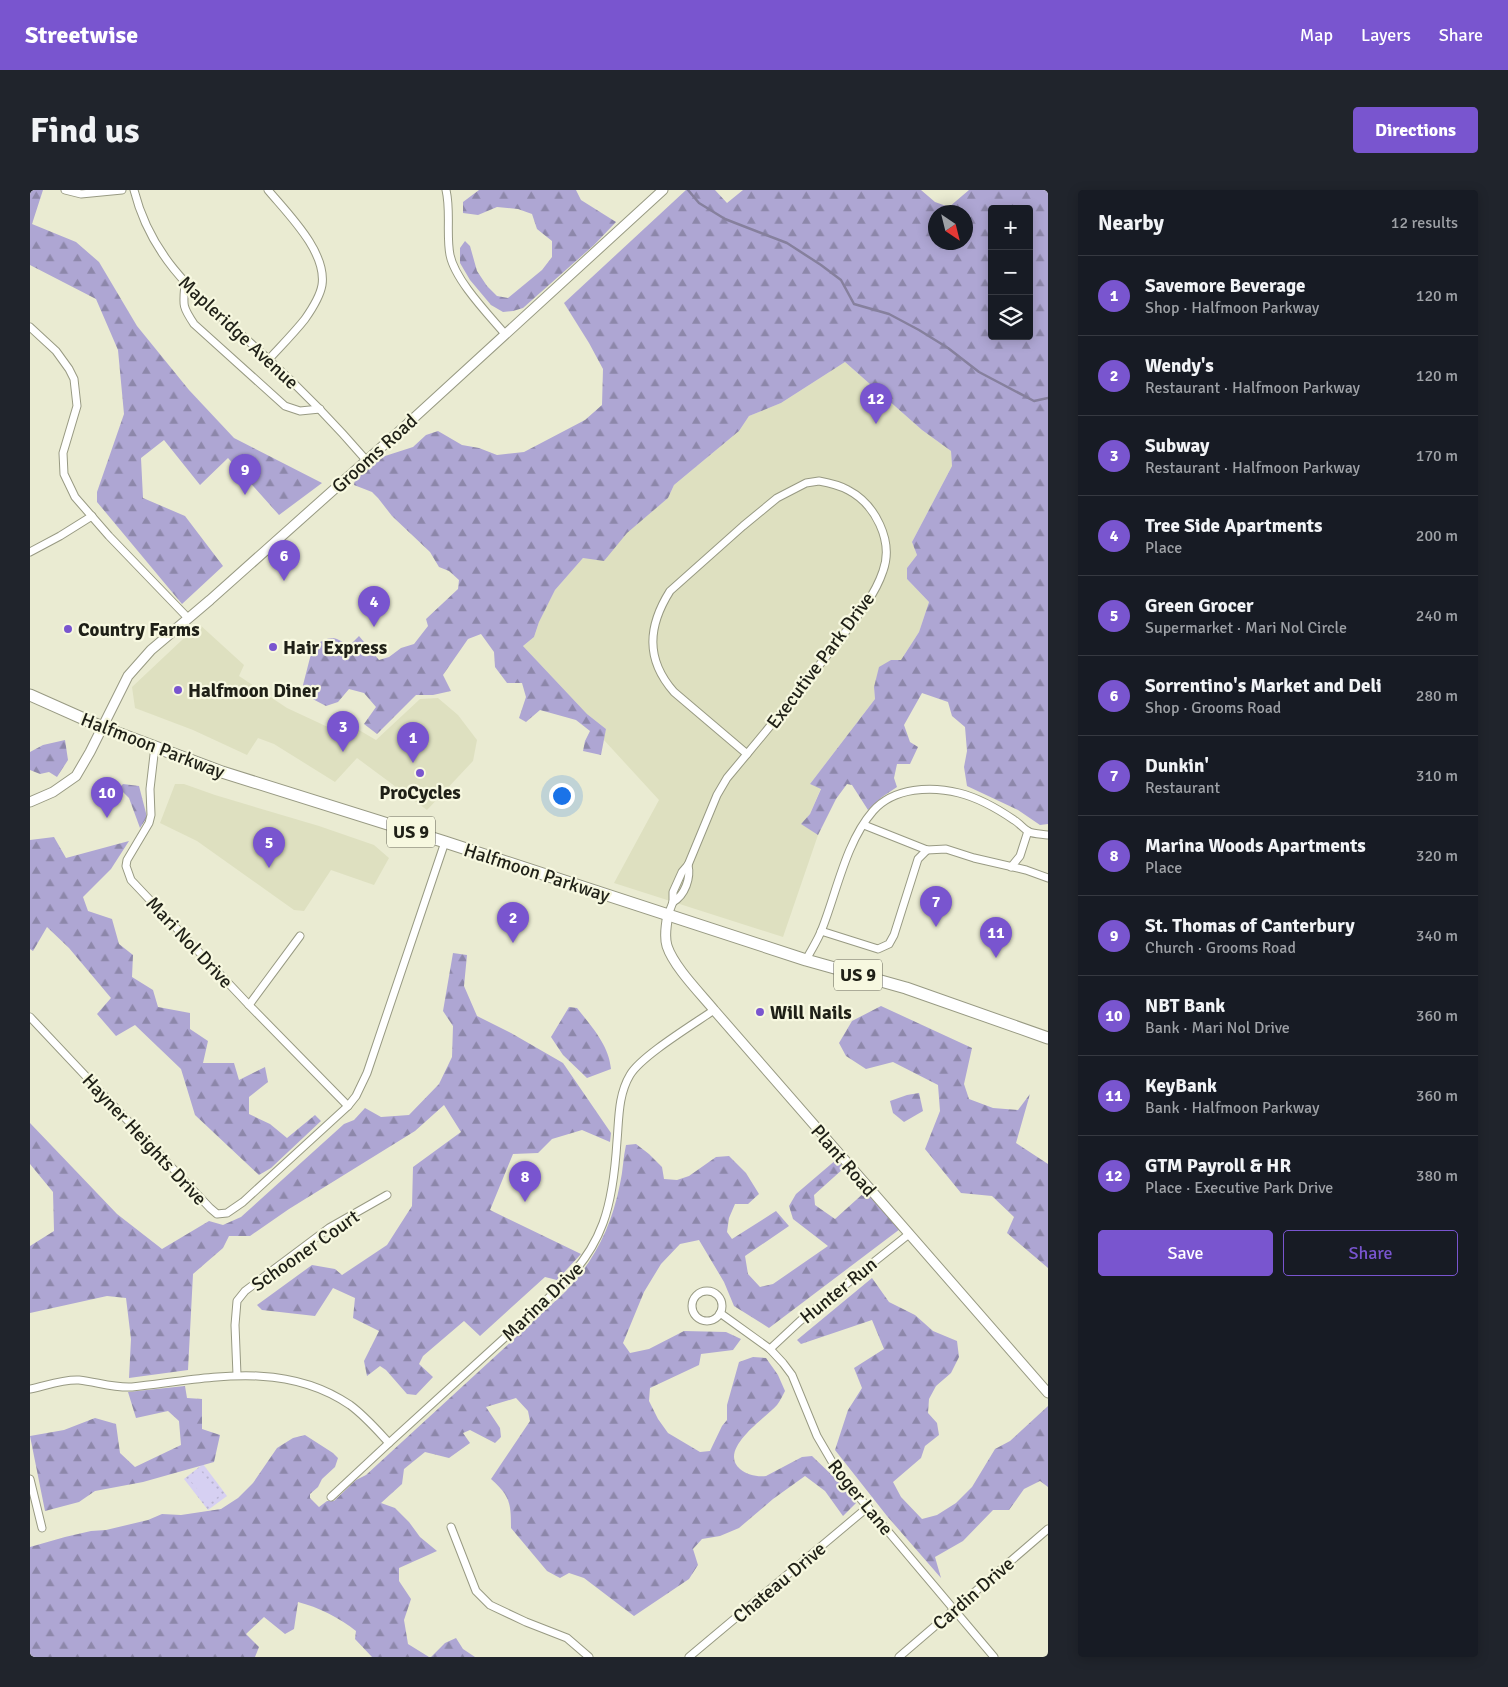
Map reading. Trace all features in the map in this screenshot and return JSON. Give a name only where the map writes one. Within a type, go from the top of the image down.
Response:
[{"type":"main road","name":"Halfmoon Parkway","points":[[30,695],[102,727],[228,774],[446,842],[806,960],[906,988],[1048,1038]]},
{"type":"street","points":[[65,190],[81,194],[95,194],[122,190]]},
{"type":"street","name":"Mapleridge Avenue","points":[[134,190],[139,211],[152,239],[161,254],[185,284],[269,359],[320,409],[366,460]]},
{"type":"street","points":[[268,190],[309,241],[320,261],[322,271],[322,285],[318,297],[304,320],[269,359]]},
{"type":"street","points":[[446,190],[450,255],[454,267],[465,285],[505,334]]},
{"type":"street","name":"Grooms Road","points":[[30,802],[53,792],[76,776],[86,761],[128,676],[151,650],[366,460],[663,190]]},
{"type":"street","points":[[185,284],[183,306],[194,324],[285,406],[300,412],[320,409]]},
{"type":"street","points":[[30,327],[56,351],[69,368],[74,379],[77,406],[63,453],[64,474],[75,497],[109,536],[188,618]]},
{"type":"street","name":"Executive Park Drive","points":[[668,915],[674,902],[673,892],[682,872],[688,865],[717,795],[728,778],[858,616],[884,570],[886,544],[880,523],[859,496],[838,485],[819,482],[806,483],[777,498],[670,591],[662,604],[655,624],[652,638],[655,662],[665,682],[674,692],[747,754]]},
{"type":"street","points":[[30,552],[92,516]]},
{"type":"street","name":"Mari Nol Drive","points":[[155,746],[150,789],[151,815],[149,823],[127,860],[127,871],[131,880],[348,1106]]},
{"type":"street","points":[[806,960],[822,931],[851,848],[874,810],[893,797],[916,790],[934,789],[960,793],[1006,814],[1022,824],[1028,832],[1048,835]]},
{"type":"street","points":[[864,825],[927,850],[946,848],[974,858],[1026,870],[1048,878]]},
{"type":"street","points":[[1011,867],[1020,856],[1028,832]]},
{"type":"street","name":"Hayner Heights Drive","points":[[30,1017],[210,1208],[218,1214],[228,1213],[243,1202],[348,1106],[356,1096],[367,1073],[446,842]]},
{"type":"street","points":[[822,931],[878,949],[889,944],[894,935],[918,859],[927,850]]},
{"type":"street","name":"Plant Road","points":[[668,915],[666,938],[671,954],[714,1010],[1048,1393]]},
{"type":"street","points":[[249,1005],[300,936]]},
{"type":"street","name":"Marina Drive","points":[[331,1497],[570,1278],[586,1258],[603,1226],[611,1198],[615,1174],[620,1106],[624,1088],[631,1073],[652,1053],[714,1010]]},
{"type":"street","name":"Schooner Court","points":[[237,1375],[235,1326],[237,1300],[246,1291],[329,1228],[387,1194]]},
{"type":"street","name":"Hunter Run","points":[[770,1348],[806,1316],[909,1234]]},
{"type":"street","points":[[703,1291],[712,1291],[721,1300],[720,1313],[714,1319],[701,1320],[692,1311],[693,1298],[703,1291]]},
{"type":"street","name":"Roger Lane","points":[[720,1313],[770,1348],[792,1375],[811,1422],[829,1459],[838,1472],[955,1608],[994,1657]]},
{"type":"street","points":[[30,1389],[80,1380],[130,1387],[237,1375],[286,1379],[318,1388],[350,1405],[369,1421],[388,1443]]},
{"type":"street","points":[[30,1479],[42,1528]]},
{"type":"street","name":"Chateau Drive","points":[[689,1657],[868,1507]]},
{"type":"street","points":[[451,1527],[476,1591],[490,1604],[526,1622],[567,1638],[589,1657]]},
{"type":"street","name":"Cardin Drive","points":[[899,1657],[1048,1529]]},
{"type":"shaded area","points":[[845,362],[922,430],[951,451],[952,466],[912,542],[917,555],[907,568],[907,579],[929,602],[919,632],[901,660],[891,660],[874,687],[875,699],[810,784],[821,788],[810,814],[802,824],[818,835],[783,937],[614,883],[659,800],[603,739],[606,729],[587,714],[523,646],[534,637],[539,622],[555,590],[583,558],[616,544],[627,532],[668,498],[674,485],[739,431],[749,416],[781,403]]},
{"type":"shaded area","points":[[199,624],[244,665],[239,676],[287,708],[330,728],[347,723],[376,740],[420,699],[438,698],[458,715],[477,740],[473,761],[427,810],[357,758],[335,782],[274,744],[258,738],[247,755],[193,730],[135,708],[132,687]]},
{"type":"shaded area","points":[[175,784],[184,784],[374,845],[389,858],[374,885],[331,870],[304,911],[294,910],[197,841],[160,823]]},
{"type":"shaded area","points":[[203,1464],[227,1496],[208,1510],[184,1479]]},
{"type":"shaded area","points":[[201,1471],[220,1495],[209,1504],[190,1480]]},
{"type":"green space","points":[[30,190],[43,190],[32,224],[76,242],[99,262],[137,326],[189,390],[234,438],[322,483],[279,515],[228,458],[200,485],[164,440],[141,458],[143,498],[185,516],[223,566],[182,604],[97,502],[97,492],[124,414],[118,350],[96,299],[30,265]]},
{"type":"green space","points":[[479,190],[576,190],[581,200],[616,222],[594,245],[523,308],[503,312],[491,305],[470,280],[460,263],[460,248],[465,241],[470,246],[477,271],[487,286],[497,296],[508,298],[542,270],[552,257],[552,241],[537,229],[532,214],[518,209],[497,207],[478,215],[463,213],[463,202]]},
{"type":"green space","points":[[686,190],[715,190],[727,203],[743,190],[921,190],[935,202],[943,205],[928,205],[928,250],[973,250],[973,205],[951,205],[969,190],[1048,190],[1048,824],[1040,825],[1018,810],[967,786],[964,767],[967,751],[965,727],[952,716],[948,702],[922,693],[904,725],[910,742],[918,747],[910,764],[897,764],[894,778],[897,787],[868,810],[852,785],[847,784],[836,799],[818,835],[801,824],[810,814],[821,789],[810,784],[875,699],[874,687],[879,667],[891,660],[901,660],[919,632],[929,602],[907,579],[907,568],[917,555],[912,542],[952,466],[951,451],[922,430],[845,362],[781,403],[749,416],[739,431],[674,485],[668,498],[627,533],[604,561],[583,558],[555,590],[539,622],[534,637],[523,646],[587,714],[606,729],[601,755],[583,751],[590,731],[576,720],[540,710],[526,722],[519,718],[526,697],[522,683],[507,683],[495,667],[494,652],[481,634],[468,639],[443,675],[451,691],[433,695],[416,695],[377,734],[364,724],[376,707],[364,693],[349,689],[338,702],[326,706],[305,695],[303,685],[313,646],[331,638],[349,646],[359,636],[379,660],[389,657],[401,648],[414,644],[428,626],[426,619],[458,589],[459,580],[449,571],[439,567],[430,552],[392,516],[372,492],[354,485],[355,480],[382,457],[413,447],[426,435],[438,431],[462,445],[479,448],[497,455],[524,452],[585,420],[602,405],[603,369],[564,303]]},
{"type":"green space","points":[[65,740],[68,760],[57,777],[49,772],[40,774],[30,770],[30,752],[43,745]]},
{"type":"green space","points":[[123,784],[139,786],[147,817],[140,828],[129,798],[119,788]]},
{"type":"green space","points":[[54,837],[66,858],[129,841],[111,869],[83,897],[88,911],[112,919],[119,944],[133,955],[132,977],[153,990],[158,1007],[190,1013],[190,1029],[208,1041],[203,1063],[234,1063],[239,1080],[265,1067],[268,1082],[249,1097],[249,1114],[270,1124],[287,1138],[315,1115],[321,1121],[271,1168],[259,1175],[195,1115],[181,1069],[135,1025],[116,1036],[97,1014],[111,998],[69,948],[47,927],[33,951],[30,949],[30,840]]},
{"type":"green space","points":[[453,953],[467,955],[464,986],[477,1016],[563,1063],[611,1133],[610,1142],[582,1130],[552,1139],[538,1153],[513,1154],[490,1210],[581,1254],[557,1280],[545,1277],[480,1336],[464,1321],[423,1356],[419,1364],[433,1377],[416,1395],[407,1394],[386,1370],[380,1366],[367,1376],[364,1361],[379,1331],[353,1318],[355,1298],[333,1288],[315,1316],[262,1310],[257,1305],[312,1265],[335,1269],[342,1275],[387,1245],[412,1206],[413,1167],[461,1132],[444,1105],[415,1131],[289,1209],[250,1236],[229,1236],[223,1248],[193,1274],[188,1370],[129,1378],[131,1339],[126,1298],[107,1296],[30,1313],[30,1246],[54,1231],[53,1192],[30,1164],[30,1123],[117,1214],[162,1249],[209,1221],[223,1225],[241,1217],[344,1124],[354,1120],[365,1108],[381,1117],[409,1115],[439,1084],[452,1057],[453,1026],[443,1011]]},
{"type":"green space","points":[[881,1006],[972,1048],[964,1084],[969,1099],[993,1108],[1018,1110],[1030,1094],[1016,1143],[1048,1164],[1048,1268],[1007,1233],[1014,1217],[992,1196],[961,1193],[925,1149],[940,1111],[938,1085],[893,1062],[866,1069],[846,1056],[839,1043],[852,1021]]},
{"type":"green space","points":[[569,1007],[577,1008],[598,1036],[607,1052],[611,1069],[587,1078],[563,1055],[551,1037]]},
{"type":"green space","points":[[919,1093],[923,1111],[904,1122],[893,1113],[890,1101]]},
{"type":"green space","points":[[636,1144],[662,1167],[664,1179],[677,1180],[689,1176],[716,1157],[729,1156],[746,1173],[759,1194],[748,1204],[735,1204],[729,1218],[727,1232],[732,1239],[776,1211],[789,1226],[745,1256],[748,1274],[760,1287],[773,1284],[828,1246],[793,1219],[789,1206],[796,1194],[837,1159],[844,1168],[814,1195],[815,1205],[835,1219],[866,1191],[900,1229],[769,1328],[734,1306],[724,1282],[699,1240],[680,1244],[661,1264],[644,1292],[623,1343],[630,1353],[649,1349],[684,1331],[726,1332],[741,1339],[733,1350],[701,1354],[699,1365],[650,1388],[649,1401],[668,1433],[700,1452],[710,1451],[727,1420],[727,1405],[739,1362],[753,1357],[766,1358],[778,1375],[785,1391],[777,1405],[739,1443],[735,1452],[735,1461],[740,1469],[746,1473],[766,1476],[802,1457],[812,1456],[837,1480],[856,1503],[843,1516],[825,1491],[805,1476],[773,1499],[739,1528],[720,1536],[702,1539],[693,1549],[698,1565],[689,1579],[634,1616],[584,1578],[569,1573],[560,1578],[547,1571],[511,1528],[511,1512],[506,1495],[491,1479],[530,1421],[528,1411],[516,1398],[486,1407],[500,1428],[501,1437],[495,1443],[470,1430],[463,1433],[470,1443],[449,1458],[425,1452],[404,1469],[402,1484],[381,1503],[395,1508],[420,1537],[437,1551],[399,1568],[399,1581],[411,1599],[404,1620],[408,1644],[429,1657],[372,1657],[355,1639],[356,1631],[350,1626],[321,1610],[298,1602],[294,1629],[285,1634],[264,1617],[246,1634],[259,1647],[255,1657],[30,1657],[30,1547],[91,1531],[106,1530],[148,1520],[162,1514],[181,1515],[221,1509],[238,1498],[253,1483],[277,1448],[293,1438],[305,1435],[338,1458],[335,1467],[310,1494],[310,1498],[319,1507],[327,1501],[334,1501],[356,1480],[366,1475],[575,1281],[593,1256],[612,1215],[620,1184],[626,1145]]},
{"type":"green space","points":[[872,1278],[889,1302],[915,1315],[933,1331],[957,1341],[959,1357],[951,1373],[936,1386],[929,1399],[928,1413],[937,1423],[939,1435],[925,1446],[921,1458],[893,1482],[901,1497],[922,1519],[937,1515],[956,1503],[972,1487],[995,1449],[1010,1441],[1048,1406],[1048,1487],[1040,1481],[1024,1489],[1009,1510],[993,1510],[963,1541],[935,1557],[941,1578],[887,1516],[835,1450],[848,1410],[862,1388],[854,1368],[884,1349],[872,1320],[801,1344],[797,1340]]},
{"type":"green space","points":[[185,1386],[187,1398],[202,1399],[202,1429],[220,1435],[214,1462],[143,1482],[95,1491],[79,1502],[45,1511],[30,1436],[64,1430],[95,1418],[116,1424],[120,1453],[135,1467],[181,1445],[179,1421],[168,1411],[136,1418],[128,1392]]},
{"type":"green space","points":[[456,1638],[463,1649],[475,1657],[431,1657],[445,1643]]},
{"type":"waterway","points":[[688,190],[699,203],[725,219],[787,243],[821,265],[841,280],[854,304],[889,314],[919,330],[948,348],[979,372],[1034,401],[1048,398]]},
{"type":"place","name":"GTM Payroll & HR","points":[[876,424]]},
{"type":"place","name":"St. Thomas of Canterbury","points":[[245,495]]},
{"type":"place","name":"Sorrentino's Market and Deli","points":[[284,581]]},
{"type":"place","name":"Tree Side Apartments","points":[[374,627]]},
{"type":"place","name":"Country Farms","points":[[68,629]]},
{"type":"place","name":"Hair Express","points":[[273,647]]},
{"type":"place","name":"Halfmoon Diner","points":[[178,690]]},
{"type":"place","name":"Subway","points":[[343,752]]},
{"type":"place","name":"Savemore Beverage","points":[[413,763]]},
{"type":"place","name":"ProCycles","points":[[420,773]]},
{"type":"place","name":"NBT Bank","points":[[107,818]]},
{"type":"place","name":"Green Grocer","points":[[269,868]]},
{"type":"place","name":"Dunkin'","points":[[936,927]]},
{"type":"place","name":"Wendy's","points":[[513,943]]},
{"type":"place","name":"KeyBank","points":[[996,958]]},
{"type":"place","name":"Will Nails","points":[[760,1012]]},
{"type":"place","name":"Marina Woods Apartments","points":[[525,1202]]}]
